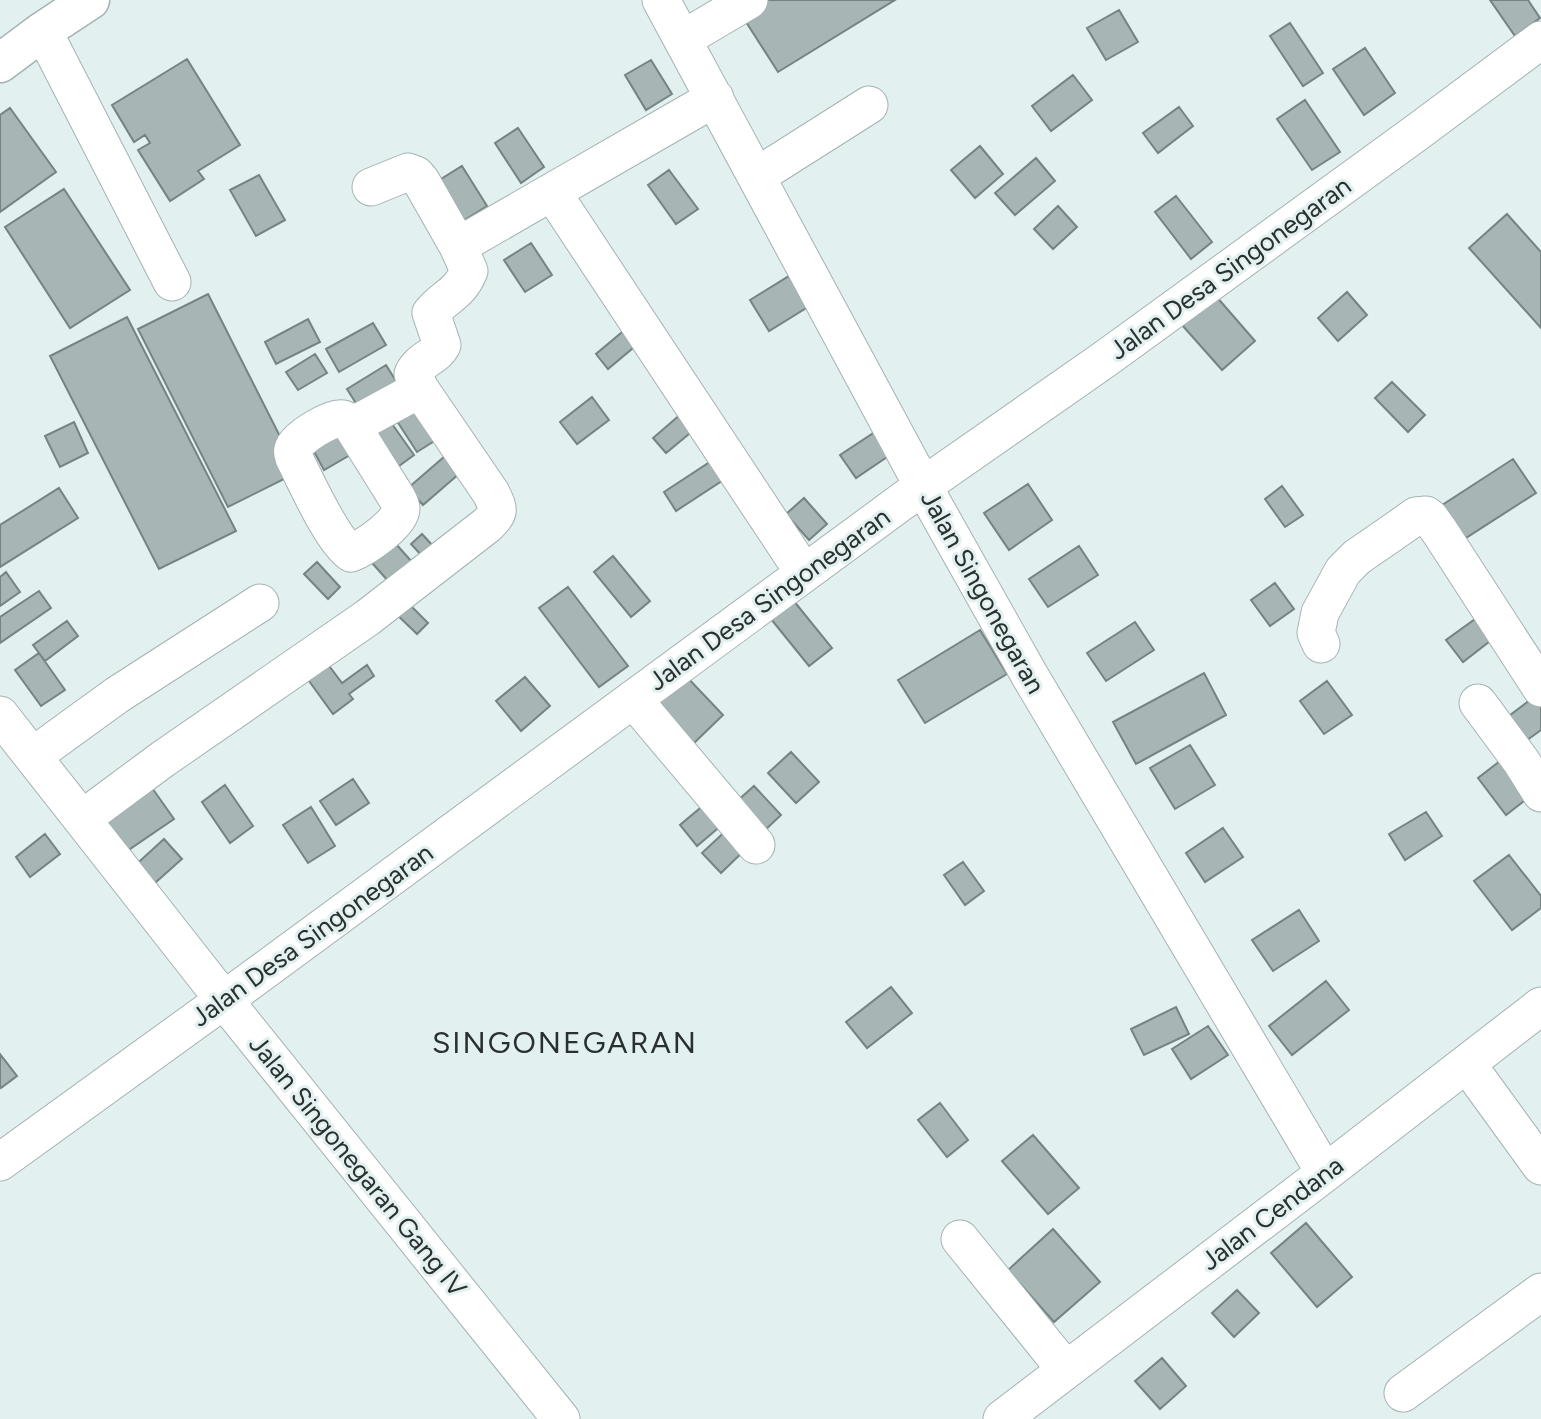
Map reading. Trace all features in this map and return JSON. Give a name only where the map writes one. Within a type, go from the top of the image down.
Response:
[{"type":"main road","points":[[0,63],[90,0]]},
{"type":"street","name":"Jalan Singonegaran","points":[[661,0],[923,486],[1030,676],[1325,1173]]},
{"type":"street","points":[[683,39],[749,0]]},
{"type":"street","points":[[43,31],[172,282]]},
{"type":"street","name":"Jalan Desa Singonegaran","points":[[0,1162],[923,486],[1116,351],[1541,40]]},
{"type":"street","points":[[458,246],[715,98]]},
{"type":"street","points":[[757,176],[869,104]]},
{"type":"street","points":[[82,819],[163,759],[367,618],[488,526],[497,515],[498,509],[491,493],[420,389],[413,374],[423,360],[443,345],[431,313],[459,289],[469,271],[458,246],[416,175],[408,172],[371,187]]},
{"type":"street","points":[[552,192],[804,573]]},
{"type":"street","points":[[352,426],[420,389]]},
{"type":"street","points":[[1321,644],[1316,633],[1320,613],[1343,570],[1357,557],[1416,516],[1426,515],[1440,532],[1541,688]]},
{"type":"street","points":[[33,756],[117,695],[260,603]]},
{"type":"street","points":[[633,699],[755,845]]},
{"type":"street","points":[[1478,703],[1541,793]]},
{"type":"street","name":"Jalan Singonegaran Gang IV","points":[[0,715],[224,1000],[561,1419]]},
{"type":"street","name":"Jalan Cendana","points":[[1019,1414],[1066,1370],[1541,1006]]},
{"type":"street","points":[[1467,1064],[1541,1166]]},
{"type":"street","points":[[960,1239],[1066,1370]]},
{"type":"street","points":[[1404,1393],[1541,1292]]},
{"type":"building","points":[[764,0],[895,0],[778,72],[741,14]]},
{"type":"building","points":[[1490,0],[1528,0],[1540,18],[1515,36]]},
{"type":"building","points":[[1119,10],[1138,42],[1106,60],[1087,28]]},
{"type":"building","points":[[1290,23],[1323,73],[1303,86],[1270,36]]},
{"type":"building","points":[[1365,48],[1395,93],[1364,115],[1333,69]]},
{"type":"building","points":[[187,59],[240,145],[198,171],[204,179],[170,201],[138,150],[150,143],[145,135],[134,142],[112,105]]},
{"type":"building","points":[[651,60],[672,94],[646,110],[625,75]]},
{"type":"building","points":[[1073,75],[1092,100],[1051,131],[1032,106]]},
{"type":"building","points":[[1305,100],[1340,152],[1312,170],[1277,119]]},
{"type":"building","points":[[1179,107],[1193,126],[1158,153],[1143,133]]},
{"type":"building","points":[[10,108],[56,172],[0,212],[0,115]]},
{"type":"building","points":[[518,128],[544,167],[521,183],[495,143]]},
{"type":"building","points":[[980,146],[1003,174],[975,198],[951,170]]},
{"type":"building","points":[[1036,158],[1055,181],[1015,215],[995,193]]},
{"type":"building","points":[[462,166],[487,206],[458,224],[433,184]]},
{"type":"building","points":[[669,170],[698,209],[676,224],[648,185]]},
{"type":"building","points":[[259,175],[285,220],[256,236],[230,190]]},
{"type":"building","points":[[64,189],[130,290],[70,328],[5,227]]},
{"type":"building","points":[[1176,196],[1212,242],[1191,259],[1155,212]]},
{"type":"building","points":[[1058,206],[1077,227],[1053,249],[1034,229]]},
{"type":"building","points":[[1507,214],[1541,252],[1541,328],[1469,248]]},
{"type":"building","points":[[531,243],[552,275],[525,292],[504,260]]},
{"type":"building","points":[[789,276],[808,307],[769,331],[750,300]]},
{"type":"building","points":[[1347,292],[1367,315],[1338,341],[1318,318]]},
{"type":"building","points":[[208,294],[298,472],[228,507],[138,329]]},
{"type":"building","points":[[1215,295],[1255,341],[1222,370],[1182,325]]},
{"type":"building","points":[[127,317],[236,531],[159,569],[50,356]]},
{"type":"building","points":[[308,319],[320,342],[276,364],[265,342]]},
{"type":"building","points":[[373,323],[386,345],[339,372],[326,349]]},
{"type":"building","points":[[627,328],[639,343],[608,369],[596,354]]},
{"type":"building","points":[[315,354],[327,373],[298,390],[286,372]]},
{"type":"building","points":[[386,365],[401,389],[362,413],[347,389]]},
{"type":"building","points":[[1392,382],[1425,415],[1408,432],[1375,398]]},
{"type":"building","points":[[592,397],[609,420],[577,444],[560,422]]},
{"type":"building","points":[[421,401],[444,435],[417,452],[395,418]]},
{"type":"building","points":[[681,414],[695,429],[666,453],[653,438]]},
{"type":"building","points":[[390,421],[414,455],[388,474],[364,440]]},
{"type":"building","points":[[74,422],[88,453],[60,467],[45,436]]},
{"type":"building","points":[[342,426],[357,451],[324,470],[310,444]]},
{"type":"building","points":[[878,430],[893,453],[856,478],[840,455]]},
{"type":"building","points":[[452,450],[467,467],[423,505],[408,488]]},
{"type":"building","points":[[716,458],[728,477],[676,511],[664,492]]},
{"type":"building","points":[[1513,459],[1536,493],[1458,543],[1436,509]]},
{"type":"building","points":[[1028,484],[1052,520],[1009,550],[984,513]]},
{"type":"building","points":[[1282,486],[1303,515],[1285,527],[1265,499]]},
{"type":"building","points":[[59,488],[78,518],[0,567],[0,525]]},
{"type":"building","points":[[804,498],[827,524],[809,540],[786,514]]},
{"type":"building","points":[[422,534],[434,547],[423,557],[411,544]]},
{"type":"building","points":[[388,535],[412,562],[389,582],[365,555]]},
{"type":"building","points":[[1079,546],[1098,575],[1048,607],[1029,579]]},
{"type":"building","points":[[613,556],[650,601],[631,617],[594,572]]},
{"type":"building","points":[[317,562],[340,587],[328,599],[304,574]]},
{"type":"building","points":[[6,572],[20,592],[0,606],[0,577]]},
{"type":"building","points":[[1275,583],[1294,609],[1270,626],[1251,600]]},
{"type":"building","points":[[568,587],[628,666],[599,687],[539,608]]},
{"type":"building","points":[[39,591],[51,608],[0,643],[0,617]]},
{"type":"building","points":[[402,597],[428,623],[417,634],[391,609]]},
{"type":"building","points":[[793,600],[832,648],[809,666],[771,619]]},
{"type":"building","points":[[1478,617],[1494,638],[1463,662],[1446,640]]},
{"type":"building","points":[[67,621],[78,636],[45,661],[33,645]]},
{"type":"building","points":[[1135,622],[1154,650],[1106,681],[1087,653]]},
{"type":"building","points":[[980,630],[1007,674],[925,723],[898,680]]},
{"type":"building","points":[[39,653],[65,690],[41,706],[15,670]]},
{"type":"building","points":[[324,659],[342,683],[367,665],[374,676],[349,694],[353,699],[333,714],[304,674]]},
{"type":"building","points":[[1204,673],[1226,715],[1136,764],[1113,722]]},
{"type":"building","points":[[684,674],[723,715],[691,746],[652,705]]},
{"type":"building","points":[[525,677],[550,706],[521,731],[496,701]]},
{"type":"building","points":[[1327,681],[1352,715],[1324,734],[1300,701]]},
{"type":"building","points":[[1534,697],[1541,705],[1541,730],[1519,746],[1501,722]]},
{"type":"building","points":[[1190,745],[1215,785],[1175,809],[1150,768]]},
{"type":"building","points":[[791,752],[819,782],[796,803],[768,773]]},
{"type":"building","points":[[1500,761],[1528,798],[1506,815],[1478,778]]},
{"type":"building","points":[[353,779],[369,803],[336,825],[320,801]]},
{"type":"building","points":[[150,785],[174,819],[127,851],[103,817]]},
{"type":"building","points":[[225,785],[253,826],[230,843],[202,802]]},
{"type":"building","points":[[754,786],[781,815],[763,832],[736,802]]},
{"type":"building","points":[[711,799],[729,819],[697,846],[680,825]]},
{"type":"building","points":[[311,807],[335,846],[308,863],[283,825]]},
{"type":"building","points":[[1426,812],[1442,836],[1405,860],[1389,834]]},
{"type":"building","points":[[731,826],[750,845],[721,873],[702,853]]},
{"type":"building","points":[[1223,828],[1243,857],[1205,882],[1186,853]]},
{"type":"building","points":[[45,834],[60,854],[30,877],[16,857]]},
{"type":"building","points":[[164,839],[182,859],[147,890],[130,870]]},
{"type":"building","points":[[1509,855],[1541,896],[1541,908],[1512,930],[1474,881]]},
{"type":"building","points":[[963,862],[984,891],[965,905],[944,875]]},
{"type":"building","points":[[1299,910],[1319,941],[1273,971],[1252,940]]},
{"type":"building","points":[[1326,981],[1349,1010],[1292,1055],[1269,1026]]},
{"type":"building","points":[[891,987],[912,1013],[867,1048],[846,1022]]},
{"type":"building","points":[[1176,1007],[1189,1034],[1144,1055],[1131,1029]]},
{"type":"building","points":[[1208,1026],[1228,1055],[1191,1079],[1172,1049]]},
{"type":"building","points":[[0,1054],[17,1076],[1,1088],[0,1086]]},
{"type":"building","points":[[940,1103],[968,1140],[947,1157],[918,1120]]},
{"type":"building","points":[[1033,1135],[1079,1188],[1048,1214],[1002,1161]]},
{"type":"building","points":[[1306,1223],[1352,1277],[1317,1307],[1271,1253]]},
{"type":"building","points":[[1053,1229],[1100,1282],[1054,1322],[1008,1270]]},
{"type":"building","points":[[1237,1290],[1259,1313],[1234,1337],[1212,1313]]},
{"type":"building","points":[[1162,1358],[1186,1386],[1160,1409],[1135,1381]]},
{"type":"district","name":"SINGONEGARAN","points":[[565,1042]]}]
